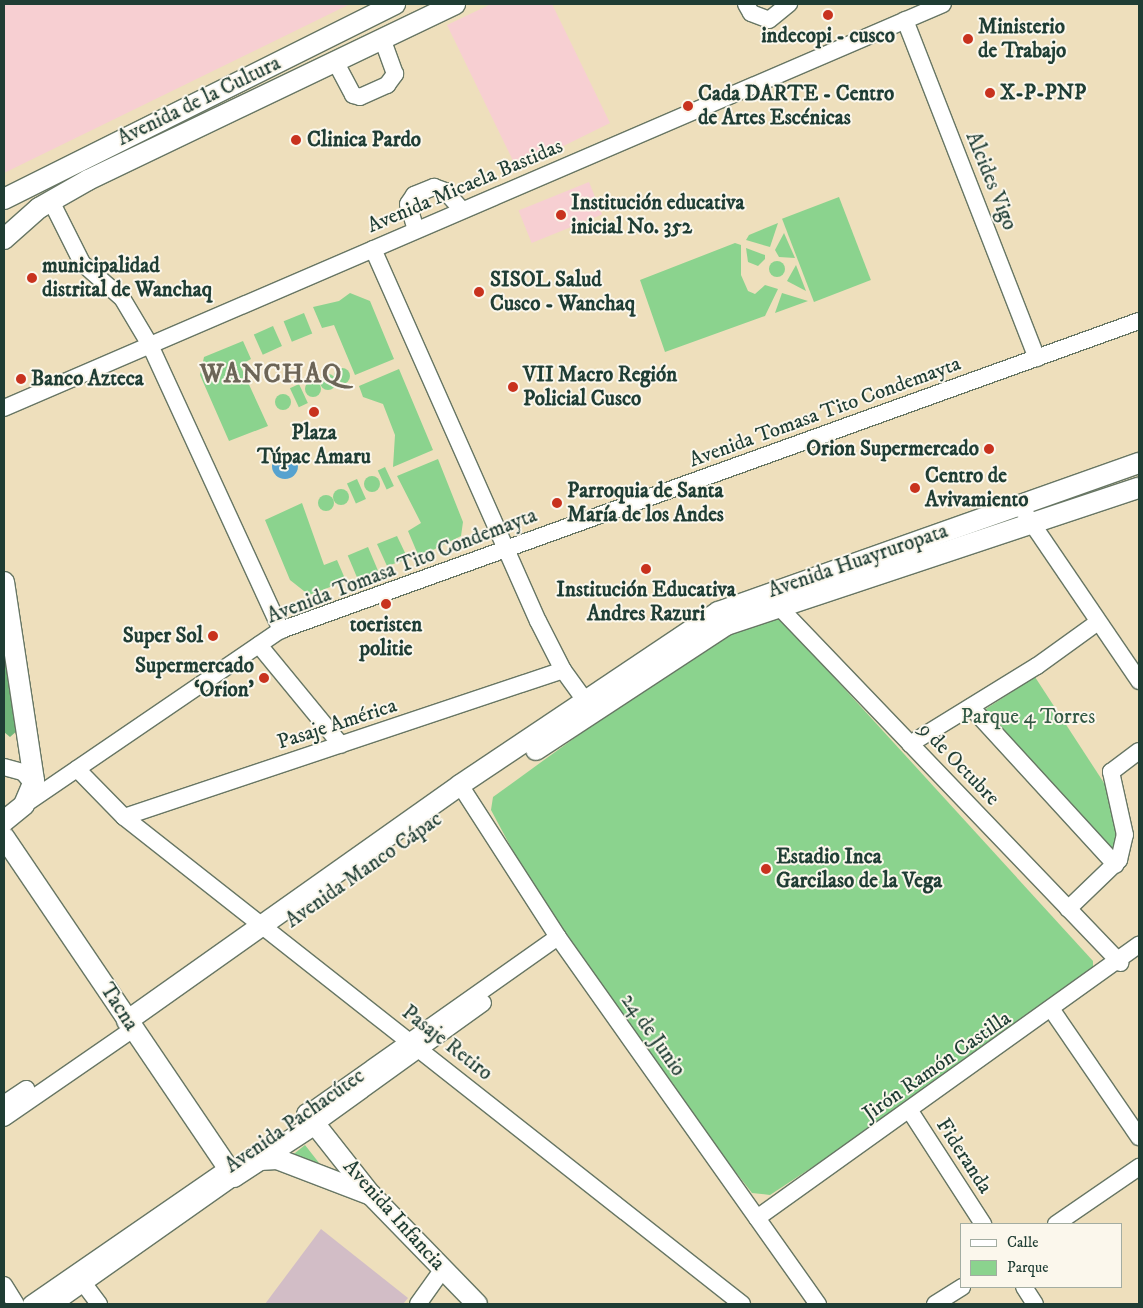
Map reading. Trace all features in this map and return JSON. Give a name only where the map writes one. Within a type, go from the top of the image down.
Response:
[{"type":"main road","name":"Avenida de la Cultura","points":[[4,199],[395,4]]},
{"type":"main road","name":"Avenida de la Cultura","points":[[4,239],[52,201],[88,180],[382,38],[429,9],[455,4]]},
{"type":"main road","name":"Avenida Huayruropata","points":[[722,618],[776,590],[1139,463]]},
{"type":"main road","name":"Avenida Huayruropata","points":[[722,618],[782,610],[1032,527],[1139,488]]},
{"type":"main road","points":[[4,582],[30,742],[34,785],[24,805],[4,821]]},
{"type":"main road","name":"Avenida Manco Cápac","points":[[130,1025],[267,931],[464,790],[590,708],[722,618]]},
{"type":"main road","name":"Tacna","points":[[4,837],[231,1173]]},
{"type":"main road","name":"Avenida Pachacútec","points":[[231,1173],[311,1119]]},
{"type":"main road","name":"Avenida Pachacútec","points":[[231,1173],[260,1160],[311,1119]]},
{"type":"main road","name":"Avenida Infancia","points":[[311,1119],[370,1194],[477,1304]]},
{"type":"main road","points":[[260,1160],[277,1159],[370,1194]]},
{"type":"street","points":[[746,4],[751,13],[769,20],[789,4]]},
{"type":"street","name":"Avenida Micaela Bastidas","points":[[4,408],[943,4]]},
{"type":"street","name":"Alcides Vigo","points":[[905,20],[1037,358]]},
{"type":"street","points":[[335,61],[353,95],[360,97],[387,85],[395,74],[382,38]]},
{"type":"street","points":[[416,230],[408,204],[414,195],[434,187],[445,191],[462,210]]},
{"type":"street","points":[[52,201],[82,263],[122,298],[150,345],[281,630]]},
{"type":"street","points":[[373,249],[506,549],[563,670],[590,708]]},
{"type":"street","name":"Avenida Tomasa Tito Condemayta","points":[[24,805],[281,630],[1139,321]]},
{"type":"street","points":[[1021,504],[1032,527],[1139,681]]},
{"type":"street","name":"9 de Octubre","points":[[776,590],[782,610],[1120,963]]},
{"type":"street","points":[[910,744],[971,707],[1098,622]]},
{"type":"street","points":[[259,645],[341,745]]},
{"type":"street","name":"Pasaje América","points":[[124,817],[563,670]]},
{"type":"street","points":[[971,707],[1116,865]]},
{"type":"street","points":[[1068,909],[1116,865],[1124,835],[1111,772],[1139,751]]},
{"type":"street","points":[[4,767],[23,772],[34,785]]},
{"type":"street","name":"Pasaje Retiro","points":[[77,769],[124,817],[267,931],[415,1044],[742,1304]]},
{"type":"street","name":"24 de Junio","points":[[464,790],[561,941],[816,1303]]},
{"type":"street","name":"Avenida Pachacútec","points":[[311,1119],[561,941]]},
{"type":"street","name":"Jirón Ramón Castilla","points":[[757,1218],[1120,963],[1139,945]]},
{"type":"street","points":[[1052,1010],[1139,1137]]},
{"type":"street","name":"Avenida Manco Cápac","points":[[4,1104],[130,1025]]},
{"type":"street","name":"Avenida Manco Cápac","points":[[4,1118],[130,1025]]},
{"type":"street","name":"Fideranda","points":[[910,1111],[982,1223]]},
{"type":"street","points":[[1057,1223],[1139,1167]]},
{"type":"street","name":"Avenida Pachacútec","points":[[54,1304],[84,1284],[231,1173]]},
{"type":"street","name":"Avenida Pachacútec","points":[[31,1304],[231,1173]]},
{"type":"street","points":[[418,1304],[443,1269]]},
{"type":"street","points":[[84,1284],[99,1304]]},
{"type":"street","points":[[4,1285],[16,1304]]},
{"type":"street","points":[[935,1304],[960,1288]]},
{"type":"street","points":[[1025,1288],[1035,1304]]},
{"type":"shaded area","points":[[4,4],[350,4],[4,173]]},
{"type":"shaded area","points":[[491,4],[552,4],[610,123],[517,169],[447,25]]},
{"type":"shaded area","name":"Institución educativa inicial No. 352","points":[[589,182],[602,214],[532,243],[519,210]]},
{"type":"shaded area","points":[[321,1229],[408,1298],[403,1304],[265,1304]]},
{"type":"green space","points":[[839,197],[871,280],[814,302],[782,219]]},
{"type":"green space","points":[[778,223],[770,247],[746,240],[749,235]]},
{"type":"green space","points":[[784,233],[795,258],[779,257],[775,250]]},
{"type":"green space","points":[[735,243],[741,245],[741,275],[748,291],[755,294],[765,285],[778,289],[765,316],[665,352],[640,280]]},
{"type":"green space","points":[[746,248],[765,255],[765,259],[758,266],[748,262]]},
{"type":"green space","points":[[774,261],[780,261],[785,266],[783,275],[774,277],[769,272],[769,266]]},
{"type":"green space","points":[[796,265],[806,291],[787,281]]},
{"type":"green space","points":[[350,293],[370,301],[394,359],[355,375],[334,325],[322,328],[313,307],[339,301]]},
{"type":"green space","points":[[782,293],[808,301],[775,313]]},
{"type":"green space","points":[[304,313],[312,333],[292,342],[284,321]]},
{"type":"green space","points":[[273,326],[282,346],[263,355],[254,335]]},
{"type":"green space","points":[[243,341],[251,359],[240,365],[268,426],[229,441],[200,375],[204,357]]},
{"type":"green space","points":[[339,368],[345,368],[350,373],[348,382],[339,384],[334,379],[334,373]]},
{"type":"green space","points":[[399,369],[433,450],[393,467],[395,435],[383,404],[363,397],[359,386]]},
{"type":"green space","points":[[325,374],[331,374],[336,379],[334,388],[325,390],[320,385],[320,379]]},
{"type":"green space","points":[[310,381],[316,381],[321,386],[319,395],[310,397],[305,392],[305,386]]},
{"type":"green space","points":[[299,384],[308,403],[299,407],[290,388]]},
{"type":"green space","points":[[280,394],[286,394],[291,399],[289,408],[280,410],[275,405],[275,399]]},
{"type":"green space","points":[[438,459],[463,522],[461,536],[419,557],[408,531],[421,523],[397,476]]},
{"type":"green space","points":[[385,467],[394,486],[387,489],[378,470]]},
{"type":"green space","points":[[369,476],[375,476],[380,481],[378,490],[369,492],[364,487],[364,481]]},
{"type":"green space","points":[[357,479],[366,499],[356,504],[347,483]]},
{"type":"green space","points":[[338,489],[344,489],[349,494],[347,503],[338,505],[333,500],[333,494]]},
{"type":"green space","points":[[323,495],[329,495],[334,500],[332,509],[323,511],[318,506],[318,500]]},
{"type":"green space","points":[[302,503],[324,565],[337,560],[346,581],[309,595],[290,580],[265,520]]},
{"type":"green space","points":[[397,536],[408,559],[387,566],[377,544]]},
{"type":"green space","points":[[368,547],[378,571],[358,580],[348,556]]},
{"type":"green space","name":"Estadio Inca Garcilaso de la Vega","points":[[779,617],[1093,961],[1093,973],[998,1045],[770,1195],[752,1193],[622,1027],[544,909],[491,810],[493,797],[718,634]]},
{"type":"green space","points":[[4,642],[19,729],[10,737],[4,732]]},
{"type":"green space","name":"Parque 4 Torres","points":[[1035,677],[1106,786],[1116,828],[1115,852],[984,710]]},
{"type":"green space","points":[[305,1145],[323,1168],[290,1157]]},
{"type":"water","points":[[285,453],[294,457],[298,466],[294,475],[285,479],[276,475],[272,466],[276,457]]},
{"type":"place","name":"indecopi - cusco","points":[[828,15]]},
{"type":"place","name":"Ministerio de Trabajo","points":[[968,39]]},
{"type":"place","name":"X-P-PNP","points":[[990,93]]},
{"type":"place","name":"Cada DARTE - Centro de Artes Escénicas","points":[[688,106]]},
{"type":"place","name":"Clinica Pardo","points":[[296,140]]},
{"type":"place","name":"Institución educativa inicial No. 352","points":[[561,215]]},
{"type":"place","name":"municipalidad distrital de Wanchaq","points":[[32,278]]},
{"type":"place","name":"SISOL Salud Cusco - Wanchaq","points":[[479,292]]},
{"type":"place","name":"Banco Azteca","points":[[21,379]]},
{"type":"place","name":"VII Macro Región Policial Cusco","points":[[513,387]]},
{"type":"place","name":"Plaza Túpac Amaru","points":[[314,412]]},
{"type":"place","name":"Orion Supermercado","points":[[989,449]]},
{"type":"place","name":"Centro de Avivamiento","points":[[915,488]]},
{"type":"place","name":"Parroquia de Santa María de los Andes","points":[[557,503]]},
{"type":"place","name":"Institución Educativa Andres Razuri","points":[[646,569]]},
{"type":"place","name":"toeristen politie","points":[[386,604]]},
{"type":"place","name":"Super Sol","points":[[213,636]]},
{"type":"place","name":"Supermercado ‘Orion’","points":[[264,678]]},
{"type":"place","name":"Estadio Inca Garcilaso de la Vega","points":[[766,869]]},
{"type":"district","name":"WANCHAQ","points":[[271,375]]}]
